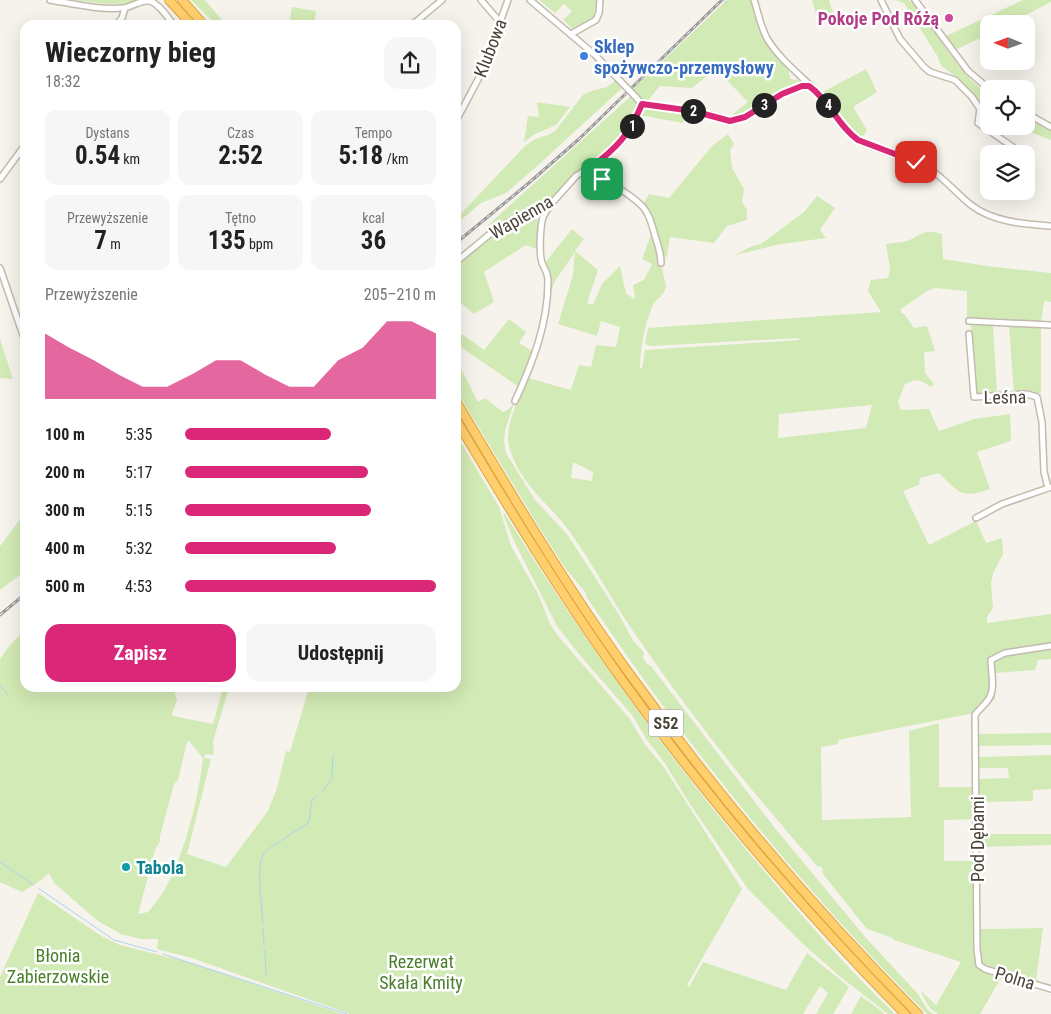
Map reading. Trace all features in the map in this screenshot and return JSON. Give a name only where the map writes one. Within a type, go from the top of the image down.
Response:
[{"type":"highway","points":[[169,0],[187,20]]},
{"type":"highway","points":[[182,0],[200,20]]},
{"type":"highway","name":"S52","points":[[461,409],[552,559],[620,660],[658,712],[716,788],[780,864],[856,950],[918,1014]]},
{"type":"highway","name":"S52","points":[[461,428],[549,572],[610,663],[668,742],[743,836],[808,911],[905,1014]]},
{"type":"street","points":[[50,0],[95,8],[125,8],[150,1],[155,3],[170,20]]},
{"type":"street","points":[[418,20],[442,0]]},
{"type":"street","points":[[482,0],[500,22]]},
{"type":"street","name":"Klubowa","points":[[461,111],[482,70],[508,0]]},
{"type":"street","points":[[530,0],[596,56],[642,104],[693,111],[730,121],[745,117],[782,94],[802,86],[809,86]]},
{"type":"street","points":[[571,34],[596,20],[599,13],[600,0]]},
{"type":"street","points":[[754,0],[767,38],[809,86],[823,99],[850,135],[858,140],[916,162],[932,171],[975,208],[997,218],[1017,223],[1051,226]]},
{"type":"street","points":[[881,0],[900,39],[924,67],[930,72],[955,80],[963,87],[980,109],[978,123],[1010,145]]},
{"type":"street","points":[[915,0],[968,71],[980,81]]},
{"type":"street","points":[[120,20],[125,8]]},
{"type":"street","name":"Wapienna","points":[[461,258],[496,229],[512,220],[551,204],[576,176],[590,168],[622,141],[633,124],[642,104]]},
{"type":"street","points":[[1035,118],[1051,127]]},
{"type":"street","points":[[0,179],[20,152]]},
{"type":"street","points":[[590,168],[644,208],[650,221],[661,262]]},
{"type":"street","points":[[515,401],[534,359],[544,320],[548,280],[547,271],[542,263],[541,250],[543,218],[551,204]]},
{"type":"street","points":[[535,211],[543,218]]},
{"type":"street","points":[[0,268],[20,326]]},
{"type":"street","points":[[969,321],[1051,325]]},
{"type":"street","name":"Leśna","points":[[969,334],[974,397],[1027,394],[1037,397],[1042,422],[1044,472],[1049,487],[1002,504],[976,518]]},
{"type":"street","name":"Pod Dębami","points":[[979,965],[977,949],[975,715],[990,698],[992,692],[991,660],[1005,653],[1051,646]]},
{"type":"street","name":"Polna","points":[[979,965],[985,969],[1051,989]]},
{"type":"green space","points":[[73,0],[144,0],[123,4],[107,4]]},
{"type":"green space","points":[[191,0],[205,0],[222,20],[211,20]]},
{"type":"green space","points":[[539,0],[598,0],[594,16],[574,30],[563,20],[572,11],[564,4],[555,13]]},
{"type":"green space","points":[[727,0],[753,0],[763,33],[789,68],[791,79],[800,81],[799,85],[747,112],[728,118],[748,102],[716,69],[692,88],[660,86],[646,103],[632,90]]},
{"type":"green space","points":[[812,0],[829,0],[835,19],[819,24]]},
{"type":"green space","points":[[895,0],[909,0],[929,24],[956,62],[980,88],[980,103],[957,77],[941,66],[938,57],[904,3]]},
{"type":"green space","points":[[1023,0],[1051,0],[1051,2],[1026,15],[991,15]]},
{"type":"green space","points":[[292,7],[316,11],[315,20],[290,20]]},
{"type":"green space","points":[[980,20],[980,38],[957,49],[955,49],[946,36]]},
{"type":"green space","points":[[866,69],[877,92],[853,107],[867,130],[861,139],[851,132],[821,93]]},
{"type":"green space","points":[[616,80],[623,88],[506,193],[481,203],[461,220],[461,214],[525,146],[535,139],[555,131],[583,95],[607,87]]},
{"type":"green space","points":[[630,97],[638,105],[637,113],[619,141],[575,173],[552,200],[485,235],[487,226]]},
{"type":"green space","points":[[537,102],[570,107],[556,125],[535,134],[524,142],[528,116],[539,117]]},
{"type":"green space","points":[[645,106],[686,112],[683,123],[640,115],[642,108]]},
{"type":"green space","points":[[1035,122],[1051,131],[1051,140],[1035,134]]},
{"type":"green space","points":[[728,134],[734,144],[730,150],[732,168],[744,189],[742,202],[747,210],[747,220],[727,226],[714,243],[670,237],[667,256],[663,258],[643,205],[649,194],[669,198],[712,146]]},
{"type":"green space","points":[[817,196],[835,208],[820,230],[826,238],[781,244],[735,255],[750,247],[761,244],[804,212]]},
{"type":"green space","points":[[533,214],[536,219],[541,221],[539,250],[526,245],[484,272],[494,302],[474,314],[461,303],[461,261],[482,242],[511,222]]},
{"type":"green space","points":[[572,229],[584,239],[575,251],[598,270],[587,303],[593,305],[602,284],[620,266],[626,294],[635,299],[633,285],[644,280],[652,264],[642,259],[652,232],[666,286],[664,292],[653,305],[645,328],[640,368],[642,368],[645,350],[800,340],[798,338],[652,346],[645,343],[648,328],[881,312],[868,291],[871,280],[888,278],[890,269],[886,244],[903,242],[925,232],[942,234],[943,259],[1051,273],[1051,302],[1044,301],[1041,323],[967,319],[967,291],[935,288],[927,291],[901,309],[901,313],[904,314],[914,328],[927,326],[935,351],[924,352],[925,373],[934,384],[931,387],[916,380],[905,384],[898,402],[901,410],[929,409],[939,431],[974,419],[1010,414],[1011,441],[977,452],[990,489],[967,494],[951,485],[939,473],[920,478],[919,485],[903,491],[929,545],[976,521],[986,543],[1002,538],[1003,554],[993,573],[991,583],[993,608],[987,617],[987,623],[1051,614],[1051,659],[1038,660],[1035,670],[995,673],[995,699],[979,712],[838,740],[838,744],[821,747],[822,820],[911,817],[909,731],[939,723],[939,787],[975,787],[975,819],[944,820],[944,861],[975,861],[975,958],[978,964],[1002,976],[980,1014],[938,1014],[930,1008],[921,993],[936,1005],[961,962],[867,929],[823,874],[822,867],[817,866],[792,838],[698,722],[633,631],[570,532],[535,492],[520,471],[509,446],[508,438],[514,411],[528,378],[571,390],[579,365],[591,367],[596,345],[616,347],[620,327],[601,321],[597,336],[558,324],[573,275],[575,252],[555,281],[549,296],[550,276],[545,263]],"holes":[[[872,405],[866,428],[778,438],[779,414]],[[573,462],[593,472],[592,481],[571,478]]]},
{"type":"green space","points":[[509,319],[526,332],[519,343],[534,352],[519,387],[461,347],[461,335],[484,350]]},
{"type":"green space","points":[[971,325],[993,325],[997,394],[980,396],[974,387]]},
{"type":"green space","points":[[1009,326],[1041,326],[1041,393],[1014,393]]},
{"type":"green space","points":[[0,339],[13,379],[0,378]]},
{"type":"green space","points":[[461,369],[478,402],[485,398],[503,412],[508,410],[514,403],[505,430],[506,453],[535,500],[567,534],[618,613],[634,642],[644,652],[643,658],[647,664],[651,666],[774,827],[866,938],[918,994],[927,1009],[933,1014],[927,1014],[834,916],[746,813],[624,652],[586,596],[586,593],[565,568],[461,398]]},
{"type":"green space","name":"Rezerwat Skała Kmity","points":[[461,442],[499,507],[511,546],[538,594],[550,624],[558,636],[630,719],[644,743],[663,766],[742,889],[687,985],[689,987],[703,962],[786,990],[807,953],[849,987],[833,1014],[816,1014],[828,993],[820,986],[803,1014],[350,1014],[192,958],[157,949],[158,939],[141,939],[121,934],[98,921],[54,883],[49,873],[22,892],[0,882],[0,659],[20,635],[20,692],[174,692],[177,700],[173,716],[213,724],[222,692],[228,692],[213,741],[214,755],[206,754],[203,758],[211,759],[187,854],[226,867],[268,811],[277,788],[286,751],[290,752],[308,692],[461,692]],"holes":[[[189,741],[203,758],[189,828],[170,880],[148,912],[138,914],[155,850],[160,841],[174,784],[178,780],[187,742]]]},
{"type":"green space","points":[[503,514],[505,514],[565,607],[628,698],[695,786],[812,927],[895,1014],[888,1014],[838,975],[801,942],[748,889],[632,715],[557,626],[515,543]]},
{"type":"green space","points":[[20,520],[20,575],[0,590],[0,546]]},
{"type":"green space","points":[[1051,733],[1051,745],[977,746],[978,734]]},
{"type":"green space","points":[[1051,755],[1051,789],[1033,790],[1033,801],[979,802],[978,779],[1009,778],[1008,768],[978,768],[977,757]]},
{"type":"green space","points":[[979,834],[1051,834],[1051,845],[979,847]]},
{"type":"green space","name":"Błonia Zabierzowskie","points":[[38,893],[103,937],[120,945],[188,962],[343,1014],[0,1014],[0,977]]},
{"type":"green space","points":[[1043,928],[1036,981],[987,967],[982,962],[980,929]]},
{"type":"green space","points":[[861,996],[884,1013],[851,1014]]},
{"type":"waterway","points":[[0,685],[8,695]]},
{"type":"waterway","points":[[322,792],[332,778],[333,755]]},
{"type":"waterway","points":[[263,924],[260,878],[263,855],[277,843],[307,824],[312,800],[318,795]]},
{"type":"waterway","points":[[0,862],[34,885]]},
{"type":"waterway","points":[[38,888],[114,940],[157,952]]},
{"type":"waterway","points":[[263,928],[264,945]]},
{"type":"waterway","points":[[265,950],[266,976]]},
{"type":"waterway","points":[[163,954],[347,1014]]},
{"type":"railway","points":[[461,239],[579,139],[722,0]]},
{"type":"railway","points":[[0,615],[20,598]]},
{"type":"place","name":"Pokoje Pod Różą","points":[[949,18]]},
{"type":"place","name":"Sklep spożywczo-przemysłowy","points":[[584,56]]},
{"type":"place","name":"Tabola","points":[[126,867]]},
{"type":"route","points":[[602,179],[590,168],[622,141],[638,115],[642,104],[693,111],[730,121],[745,117],[782,94],[802,86],[809,86],[813,89],[850,135],[870,146],[916,162]]}]
